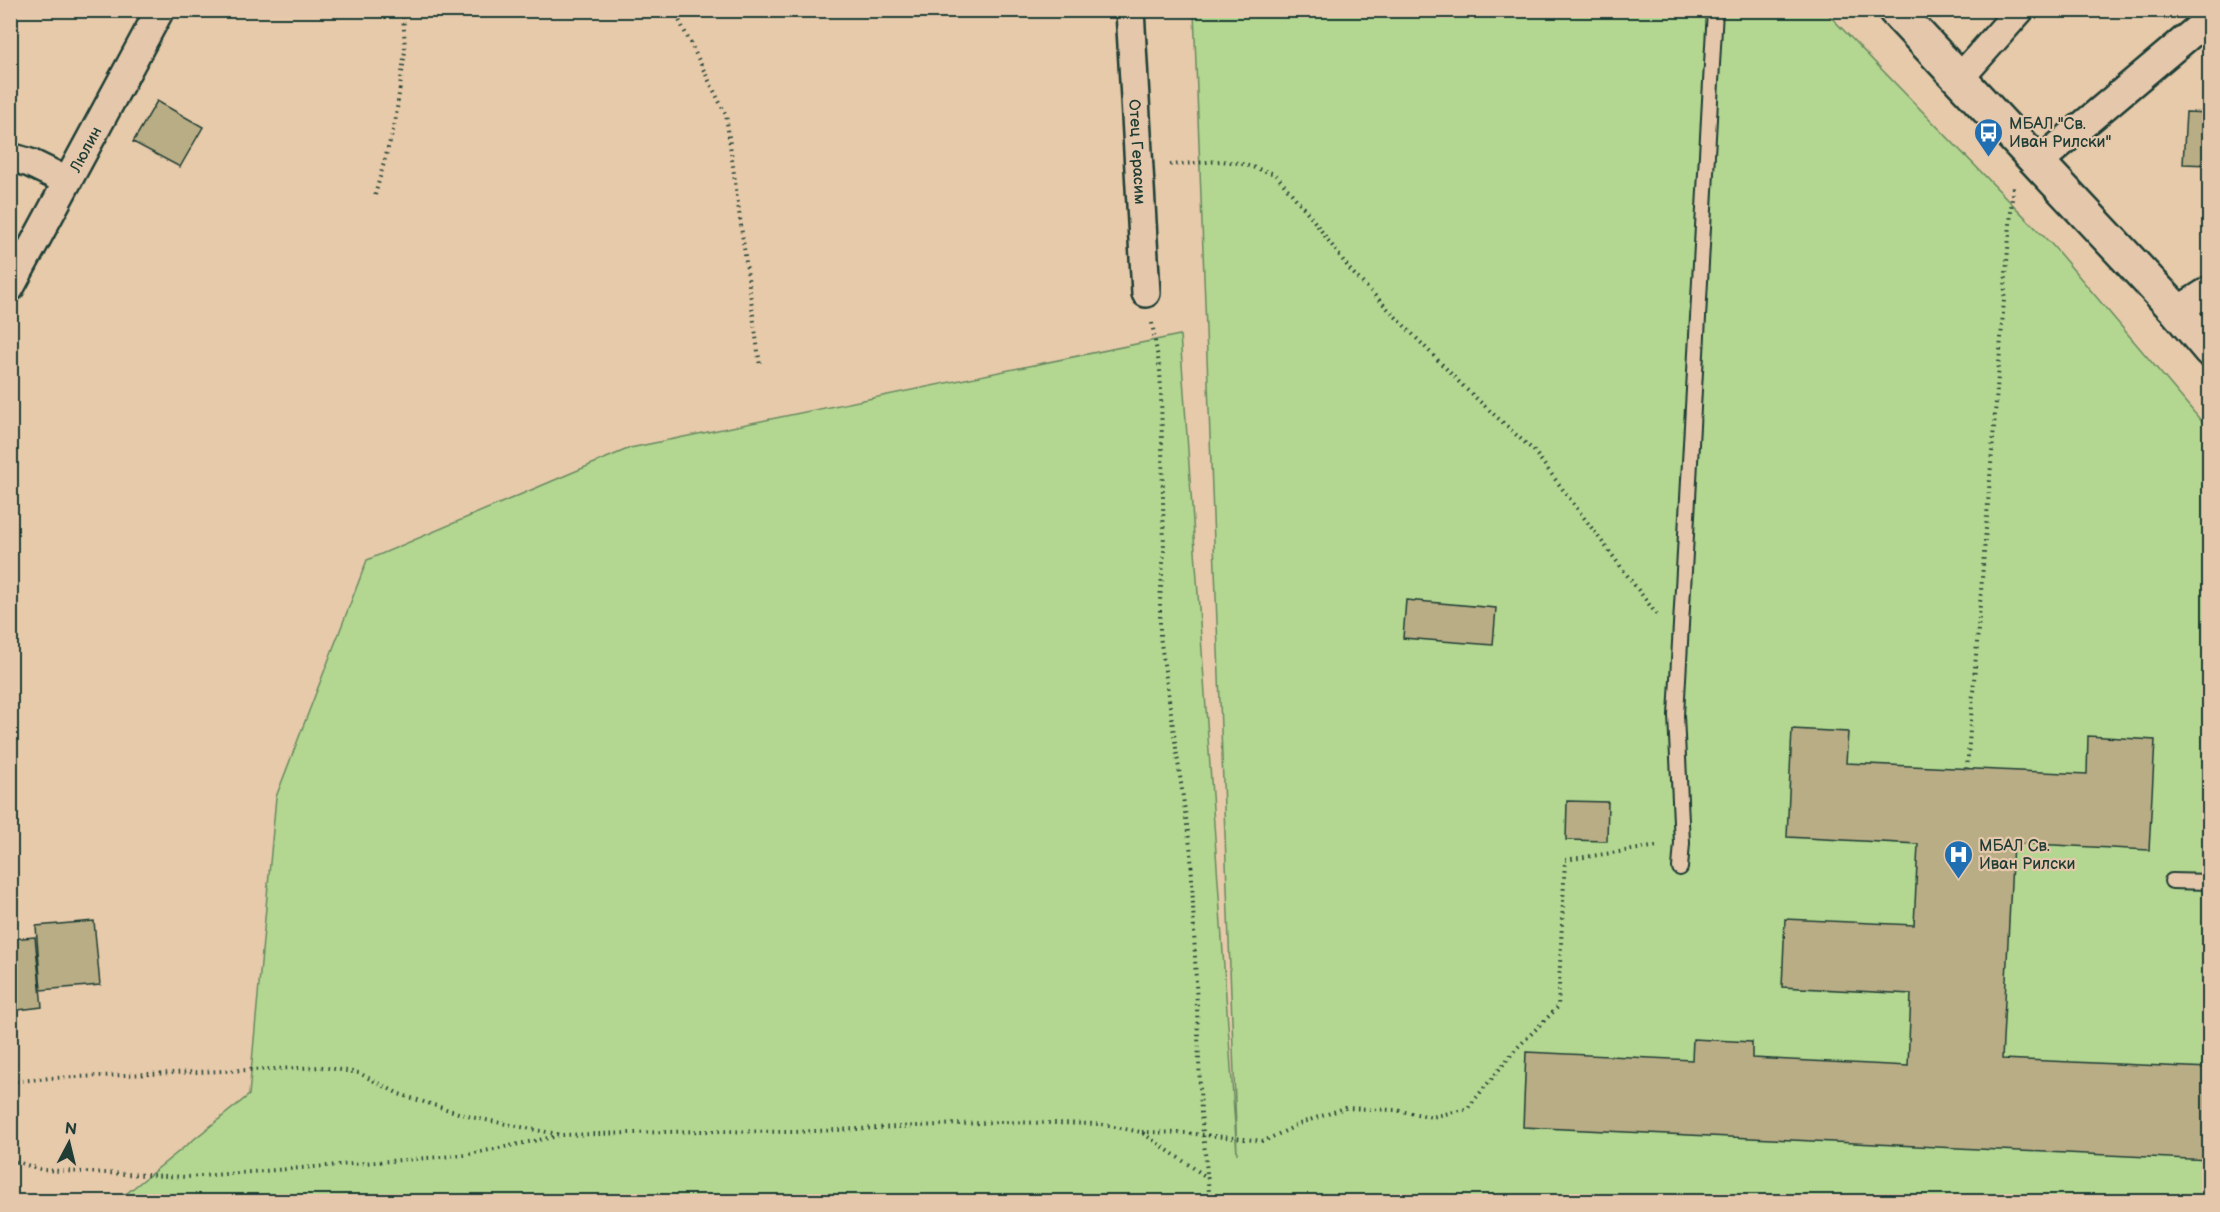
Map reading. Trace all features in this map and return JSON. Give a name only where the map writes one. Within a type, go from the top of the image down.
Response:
[{"type":"main road","points":[[1895,10],[2177,311],[2210,350]]},
{"type":"street","name":"Люлин","points":[[10,288],[160,10]]},
{"type":"street","name":"Отец Герасим","points":[[1130,10],[1146,293]]},
{"type":"street","points":[[1959,79],[2020,10]]},
{"type":"street","points":[[2028,151],[2210,18]]},
{"type":"street","points":[[10,157],[30,163],[67,181]]},
{"type":"street","points":[[2177,311],[2210,290]]},
{"type":"lane","points":[[1680,868],[1682,843],[1677,715],[1715,10]]},
{"type":"lane","points":[[2172,881],[2210,882]]},
{"type":"path","points":[[375,195],[395,123],[405,51],[403,10]]},
{"type":"path","points":[[674,10],[726,115],[760,366]]},
{"type":"path","points":[[1967,769],[2028,151]]},
{"type":"path","points":[[1139,168],[1220,161],[1239,163],[1275,174],[1308,213],[1351,271],[1465,388],[1534,451],[1680,647]]},
{"type":"path","points":[[1146,293],[1160,370],[1161,391],[1164,550],[1160,600],[1161,636],[1191,853],[1203,1134],[1210,1202]]},
{"type":"path","points":[[10,1160],[43,1170],[188,1177],[465,1155],[562,1135],[702,1131],[795,1132],[1000,1122],[1099,1124],[1141,1132],[1203,1134],[1264,1141],[1304,1122],[1345,1108],[1395,1110],[1432,1117],[1467,1109],[1515,1050],[1558,1007],[1565,860],[1682,843]]},
{"type":"path","points":[[10,1082],[50,1078],[322,1067],[358,1073],[399,1094],[471,1117],[562,1135]]},
{"type":"path","points":[[1141,1132],[1208,1178]]},
{"type":"green space","points":[[1194,11],[1825,11],[2054,247],[2209,430],[2209,1201],[116,1202],[249,1095],[276,797],[367,560],[630,448],[1180,335],[1237,1154]]},
{"type":"building","points":[[157,101],[203,127],[180,167],[133,142]]},
{"type":"building","points":[[2186,112],[2210,113],[2210,165],[2183,164]]},
{"type":"building","points":[[1406,600],[1496,608],[1493,645],[1403,638]]},
{"type":"building","points":[[1792,729],[1848,732],[1846,763],[2087,774],[2088,736],[2155,740],[2149,850],[2013,843],[2002,1059],[2210,1068],[2210,1160],[1523,1127],[1526,1052],[1692,1060],[1693,1039],[1752,1042],[1752,1058],[1908,1066],[1911,994],[1782,987],[1785,919],[1914,925],[1918,844],[1787,837]]},
{"type":"building","points":[[1567,801],[1608,802],[1607,841],[1566,840]]},
{"type":"building","points":[[94,921],[100,985],[41,990],[36,926]]},
{"type":"building","points":[[35,937],[42,1007],[10,1011],[10,939]]},
{"type":"place","name":"МБАЛ \"Св. Иван Рилски\"","points":[[1988,158]]},
{"type":"place","name":"МБАЛ Св. Иван Рилски","points":[[1958,880]]}]
